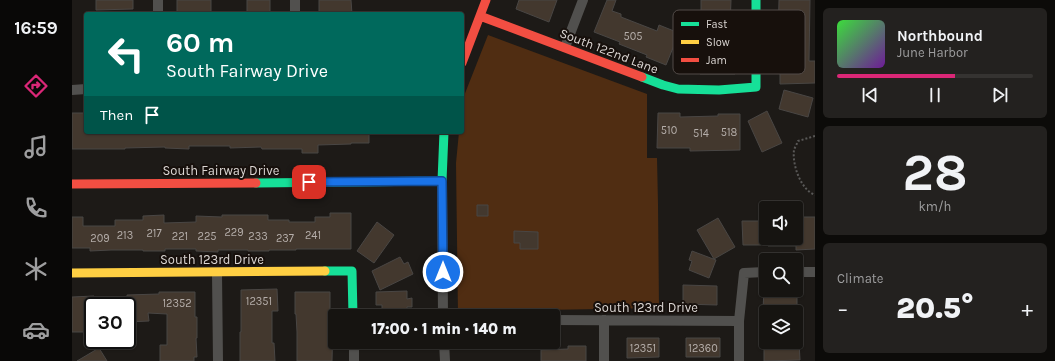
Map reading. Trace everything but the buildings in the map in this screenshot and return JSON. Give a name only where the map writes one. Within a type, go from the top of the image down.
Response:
[{"type":"street","points":[[158,0],[158,12]]},
{"type":"street","points":[[295,0],[295,12]]},
{"type":"street","points":[[464,58],[486,0]]},
{"type":"street","points":[[565,47],[583,0]]},
{"type":"street","name":"South 122nd Lane","points":[[480,16],[662,85],[678,89],[719,90],[756,87],[756,74]]},
{"type":"street","points":[[72,90],[84,89]]},
{"type":"street","points":[[443,309],[442,181],[444,134]]},
{"type":"street","name":"South Fairway Drive","points":[[72,184],[442,181]]},
{"type":"street","name":"South 123rd Drive","points":[[72,273],[352,271],[353,309]]},
{"type":"street","points":[[217,272],[218,361]]},
{"type":"street","points":[[739,361],[739,320],[744,273],[759,272]]},
{"type":"street","points":[[803,272],[815,272]]},
{"type":"street","name":"South 123rd Drive","points":[[560,320],[739,320]]},
{"type":"street","points":[[604,320],[604,361]]},
{"type":"street","points":[[354,349],[354,361]]},
{"type":"street","points":[[444,349],[445,361]]},
{"type":"path","points":[[815,136],[798,141],[794,150],[794,162],[797,174],[810,194],[815,195]]},
{"type":"shaded area","points":[[488,35],[647,94],[647,158],[657,158],[659,308],[458,309],[456,163],[459,134],[464,134],[464,96]]},
{"type":"traffic: fast","points":[[756,0],[756,10]]},
{"type":"traffic: fast","points":[[642,77],[678,89],[719,90],[756,87],[756,74]]},
{"type":"traffic: fast","points":[[256,183],[442,181],[444,134]]},
{"type":"traffic: fast","points":[[325,271],[352,271],[353,309]]},
{"type":"traffic: slow","points":[[72,273],[325,271]]},
{"type":"traffic: jam","points":[[464,58],[486,0]]},
{"type":"traffic: jam","points":[[480,16],[642,77]]},
{"type":"traffic: jam","points":[[72,184],[256,183]]},
{"type":"route","points":[[309,182],[442,181],[443,272]]}]
